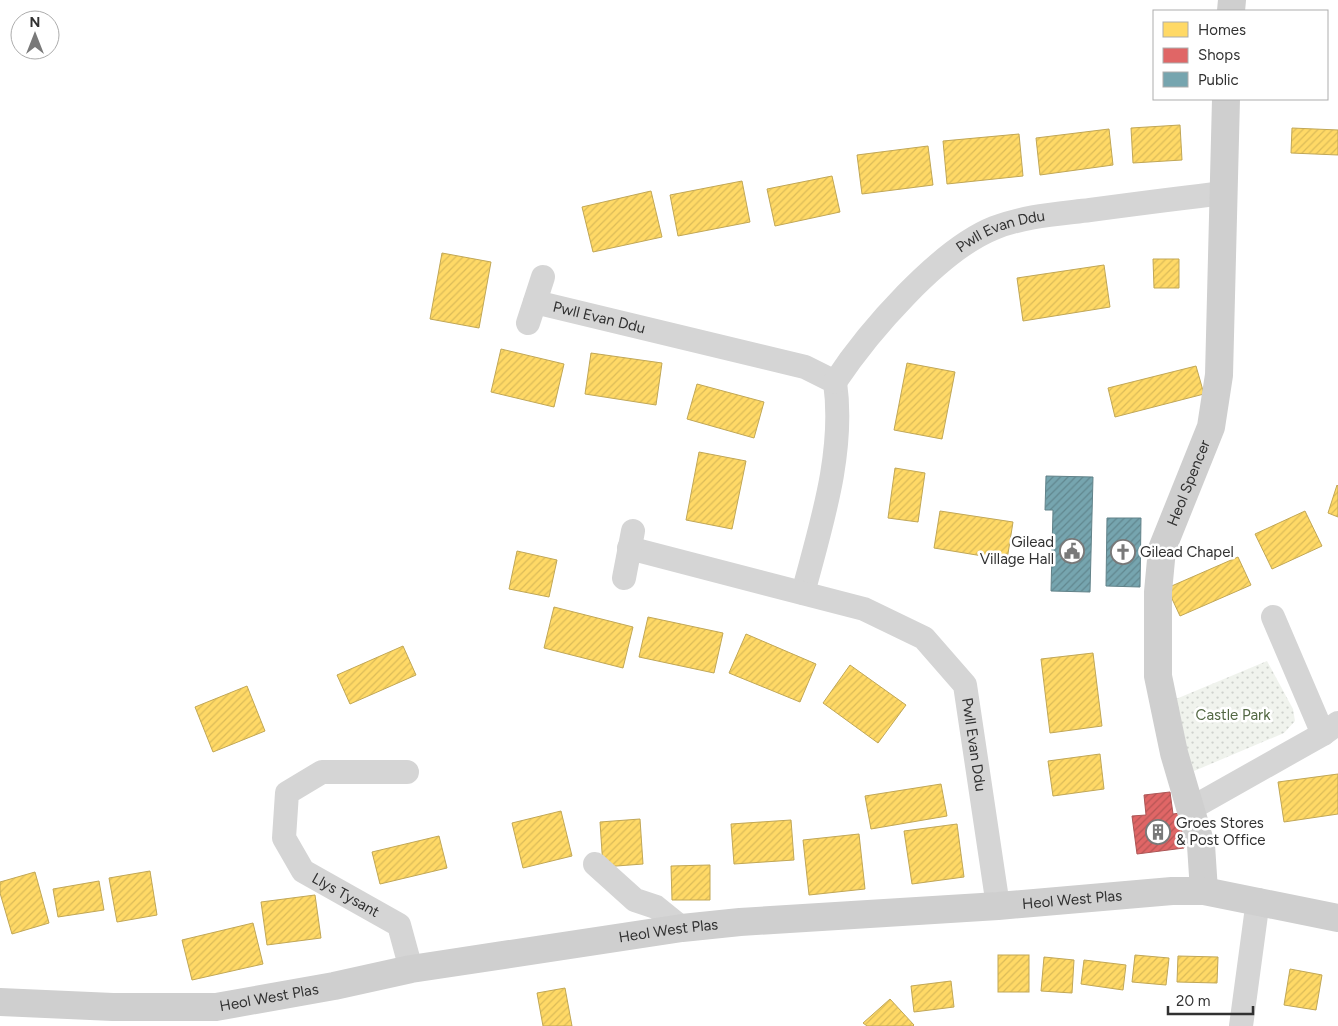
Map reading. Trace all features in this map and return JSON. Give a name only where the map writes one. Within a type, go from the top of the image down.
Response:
[{"type":"street","name":"Heol Spencer","points":[[1204,891],[1201,845],[1174,754],[1158,676],[1158,592],[1162,549],[1211,427],[1219,375],[1226,100]]},
{"type":"street","name":"Pwll Evan Ddu","points":[[543,277],[532,312],[805,367],[835,382],[849,360],[928,275],[958,247],[994,228],[1028,218],[1225,193]]},
{"type":"street","points":[[803,593],[827,503],[838,402],[835,382]]},
{"type":"street","name":"Pwll Evan Ddu","points":[[624,578],[631,540],[803,593],[864,609],[924,638],[965,685],[998,906]]},
{"type":"street","points":[[1190,809],[1330,729],[1273,617]]},
{"type":"street","name":"Llys Tysant","points":[[407,772],[322,772],[287,793],[284,838],[302,871],[399,925],[411,969]]},
{"type":"street","points":[[596,864],[635,900],[656,907],[682,928]]},
{"type":"street","name":"Heol West Plas","points":[[0,1002],[113,1007],[216,1006],[334,986],[411,969],[682,928],[740,922],[998,906],[1172,891],[1204,891],[1258,900],[1338,918]]},
{"type":"street","points":[[1240,1026],[1258,900]]},
{"type":"green space","name":"Castle Park","points":[[1267,661],[1293,709],[1295,721],[1284,733],[1194,771],[1164,704]]},
{"type":"building: Homes","points":[[1180,125],[1182,160],[1133,163],[1131,128]]},
{"type":"building: Homes","points":[[1292,128],[1338,130],[1338,155],[1291,153]]},
{"type":"building: Homes","points":[[1109,129],[1113,165],[1040,175],[1036,138]]},
{"type":"building: Homes","points":[[1019,134],[1023,176],[947,184],[943,141]]},
{"type":"building: Homes","points":[[928,146],[933,185],[862,194],[857,155]]},
{"type":"building: Homes","points":[[832,176],[840,212],[775,226],[767,189]]},
{"type":"building: Homes","points":[[742,181],[750,222],[678,236],[670,195]]},
{"type":"building: Homes","points":[[651,191],[662,237],[593,252],[582,207]]},
{"type":"building: Homes","points":[[442,253],[491,262],[479,328],[430,319]]},
{"type":"building: Homes","points":[[1153,259],[1179,259],[1179,288],[1154,288]]},
{"type":"building: Homes","points":[[1104,265],[1110,307],[1023,321],[1017,278]]},
{"type":"building: Homes","points":[[501,349],[564,364],[554,407],[491,392]]},
{"type":"building: Homes","points":[[591,353],[662,363],[656,405],[585,394]]},
{"type":"building: Homes","points":[[907,363],[955,372],[942,439],[894,430]]},
{"type":"building: Homes","points":[[1196,366],[1204,394],[1115,417],[1108,388]]},
{"type":"building: Homes","points":[[697,384],[764,402],[754,438],[687,419]]},
{"type":"building: Homes","points":[[699,452],[746,461],[732,529],[686,520]]},
{"type":"building: Homes","points":[[895,468],[925,473],[918,522],[888,518]]},
{"type":"building: Homes","points":[[1338,486],[1338,517],[1328,513]]},
{"type":"building: Homes","points":[[940,511],[1013,522],[1007,560],[934,548]]},
{"type":"building: Homes","points":[[1305,511],[1322,546],[1272,569],[1255,534]]},
{"type":"building: Homes","points":[[517,551],[557,560],[549,597],[509,589]]},
{"type":"building: Homes","points":[[1238,557],[1251,585],[1180,616],[1167,588]]},
{"type":"building: Homes","points":[[554,607],[633,627],[623,668],[544,648]]},
{"type":"building: Homes","points":[[648,617],[723,633],[714,673],[639,657]]},
{"type":"building: Homes","points":[[746,634],[816,664],[800,702],[729,673]]},
{"type":"building: Homes","points":[[403,646],[416,675],[350,704],[337,675]]},
{"type":"building: Homes","points":[[1093,653],[1102,726],[1050,733],[1041,659]]},
{"type":"building: Homes","points":[[850,665],[906,705],[878,743],[823,703]]},
{"type":"building: Homes","points":[[247,686],[265,731],[213,752],[195,707]]},
{"type":"building: Homes","points":[[1100,754],[1104,789],[1053,796],[1048,761]]},
{"type":"building: Homes","points":[[1338,774],[1338,814],[1284,822],[1278,782]]},
{"type":"building: Homes","points":[[941,784],[947,816],[871,829],[865,796]]},
{"type":"building: Homes","points":[[561,811],[572,856],[523,868],[512,823]]},
{"type":"building: Homes","points":[[640,819],[643,864],[603,867],[600,822]]},
{"type":"building: Homes","points":[[791,820],[794,860],[734,864],[731,824]]},
{"type":"building: Homes","points":[[957,824],[964,877],[912,884],[904,831]]},
{"type":"building: Homes","points":[[859,834],[865,889],[809,895],[803,840]]},
{"type":"building: Homes","points":[[439,836],[447,868],[380,884],[372,852]]},
{"type":"building: Homes","points":[[710,865],[710,900],[672,900],[671,866]]},
{"type":"building: Homes","points":[[150,871],[157,915],[117,922],[109,878]]},
{"type":"building: Homes","points":[[35,872],[49,923],[12,934],[0,893],[0,882]]},
{"type":"building: Homes","points":[[99,881],[104,910],[58,917],[53,889]]},
{"type":"building: Homes","points":[[315,895],[321,938],[267,945],[261,902]]},
{"type":"building: Homes","points":[[253,923],[263,964],[192,980],[182,940]]},
{"type":"building: Homes","points":[[998,955],[1029,955],[1029,992],[998,992]]},
{"type":"building: Homes","points":[[1135,955],[1169,958],[1166,985],[1132,982]]},
{"type":"building: Homes","points":[[1178,956],[1218,957],[1217,983],[1177,982]]},
{"type":"building: Homes","points":[[1044,957],[1074,960],[1072,993],[1041,991]]},
{"type":"building: Homes","points":[[1084,960],[1126,965],[1123,990],[1081,984]]},
{"type":"building: Homes","points":[[1290,969],[1322,975],[1316,1010],[1284,1005]]},
{"type":"building: Homes","points":[[951,981],[954,1007],[914,1012],[911,986]]},
{"type":"building: Homes","points":[[565,988],[572,1026],[543,1026],[537,993]]},
{"type":"building: Homes","points":[[890,999],[913,1026],[867,1026],[863,1023]]},
{"type":"building: Shops","name":"Groes Stores & Post Office","points":[[1170,792],[1173,814],[1180,813],[1184,848],[1137,854],[1132,816],[1146,815],[1144,795]]},
{"type":"building: Public","name":"Gilead Village Hall","points":[[1046,476],[1093,477],[1090,592],[1051,591],[1053,510],[1045,510]]},
{"type":"building: Public","name":"Gilead Chapel","points":[[1107,518],[1141,518],[1140,587],[1106,586]]},
{"type":"place","name":"Gilead Village Hall","points":[[1072,551]]},
{"type":"place","name":"Gilead Chapel","points":[[1123,552]]},
{"type":"place","name":"Groes Stores & Post Office","points":[[1158,832]]}]
